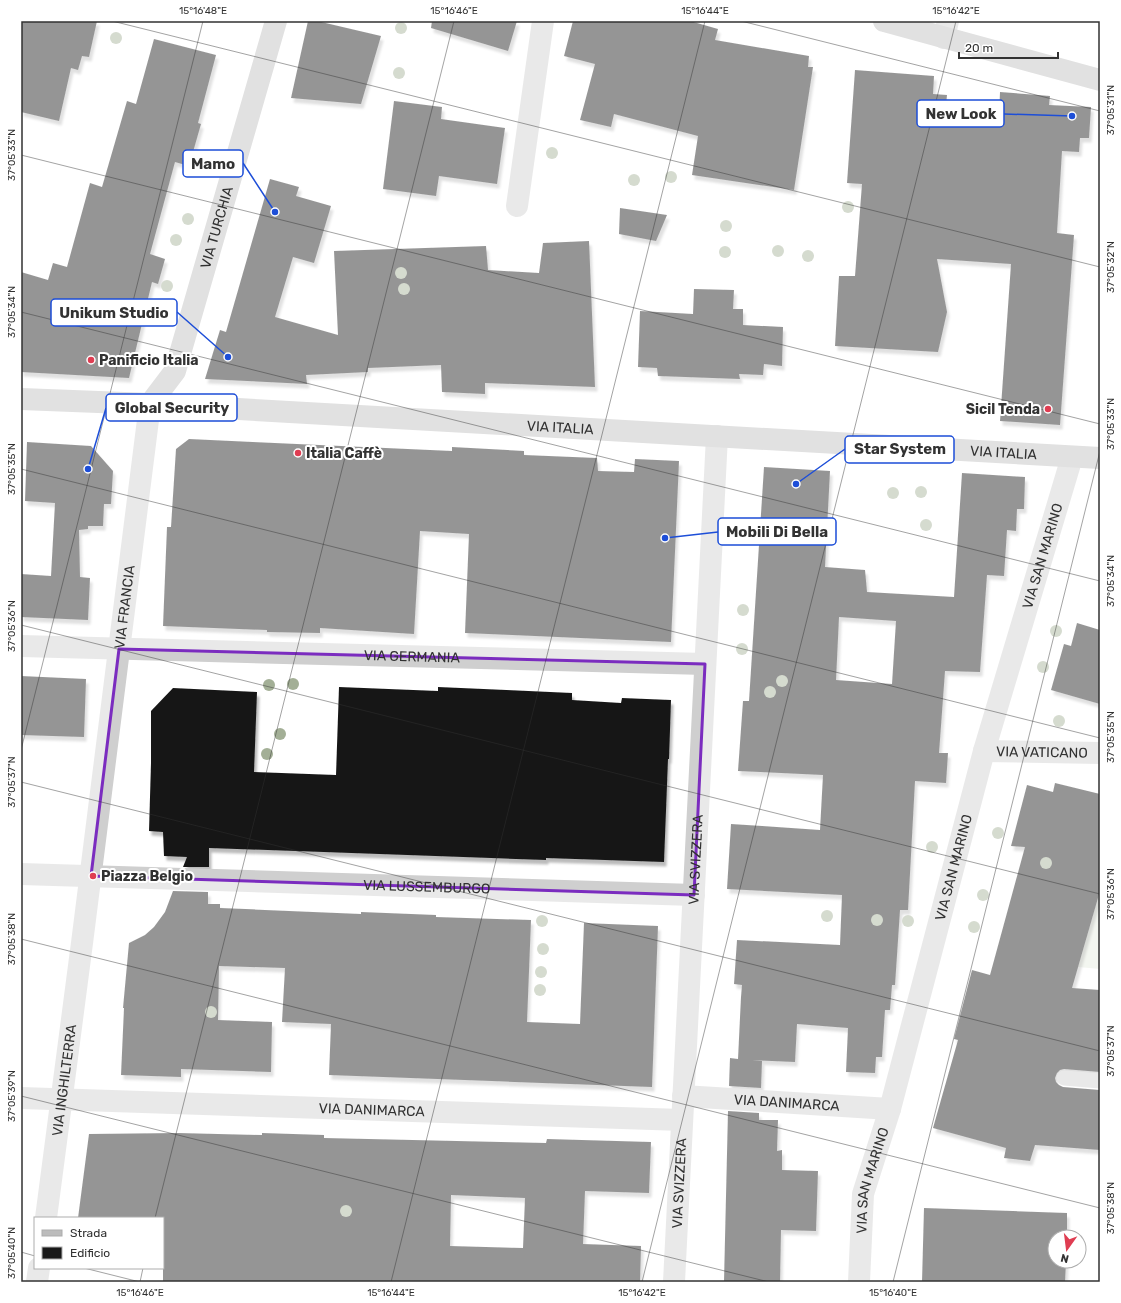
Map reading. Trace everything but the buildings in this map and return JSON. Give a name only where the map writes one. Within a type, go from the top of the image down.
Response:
[{"type":"street","name":"VIA TURCHIA","points":[[150,404],[175,371],[276,21]]},
{"type":"street","points":[[517,206],[543,21]]},
{"type":"street","points":[[884,21],[946,29],[1100,80]]},
{"type":"street","name":"VIA ITALIA","points":[[21,398],[1100,458]]},
{"type":"street","name":"VIA FRANCIA","points":[[91,876],[150,404]]},
{"type":"street","name":"VIA SVIZZERA","points":[[674,1282],[717,436]]},
{"type":"street","name":"VIA SAN MARINO","points":[[859,1282],[863,1194],[890,1108],[984,751],[1072,457]]},
{"type":"street","name":"VIA GERMANIA","points":[[21,646],[705,664]]},
{"type":"street","name":"VIA VATICANO","points":[[984,751],[1100,753]]},
{"type":"street","name":"VIA LUSSEMBURGO","points":[[23,874],[694,896]]},
{"type":"street","name":"VIA INGHILTERRA","points":[[46,1217],[91,876]]},
{"type":"street","name":"VIA DANIMARCA","points":[[684,1096],[890,1108]]},
{"type":"street","name":"VIA DANIMARCA","points":[[21,1098],[682,1120]]},
{"type":"street","points":[[37,1282],[39,1269]]},
{"type":"lane","points":[[1064,1078],[1100,1081]]},
{"type":"highlighted area","points":[[119,649],[705,664],[694,895],[91,876]]},
{"type":"shaded area","points":[[1100,891],[1100,969],[1078,967],[1080,960]]},
{"type":"place","name":"New Look","points":[[1072,116]]},
{"type":"place","name":"Mamo","points":[[275,212]]},
{"type":"place","name":"Unikum Studio","points":[[228,357]]},
{"type":"place","name":"Panificio Italia","points":[[91,360]]},
{"type":"place","name":"Sicil Tenda","points":[[1048,409]]},
{"type":"place","name":"Italia Caffè","points":[[298,453]]},
{"type":"place","name":"Global Security","points":[[88,469]]},
{"type":"place","name":"Star System","points":[[796,484]]},
{"type":"place","name":"Mobili Di Bella","points":[[665,538]]},
{"type":"place","name":"Piazza Belgio","points":[[93,876]]}]
